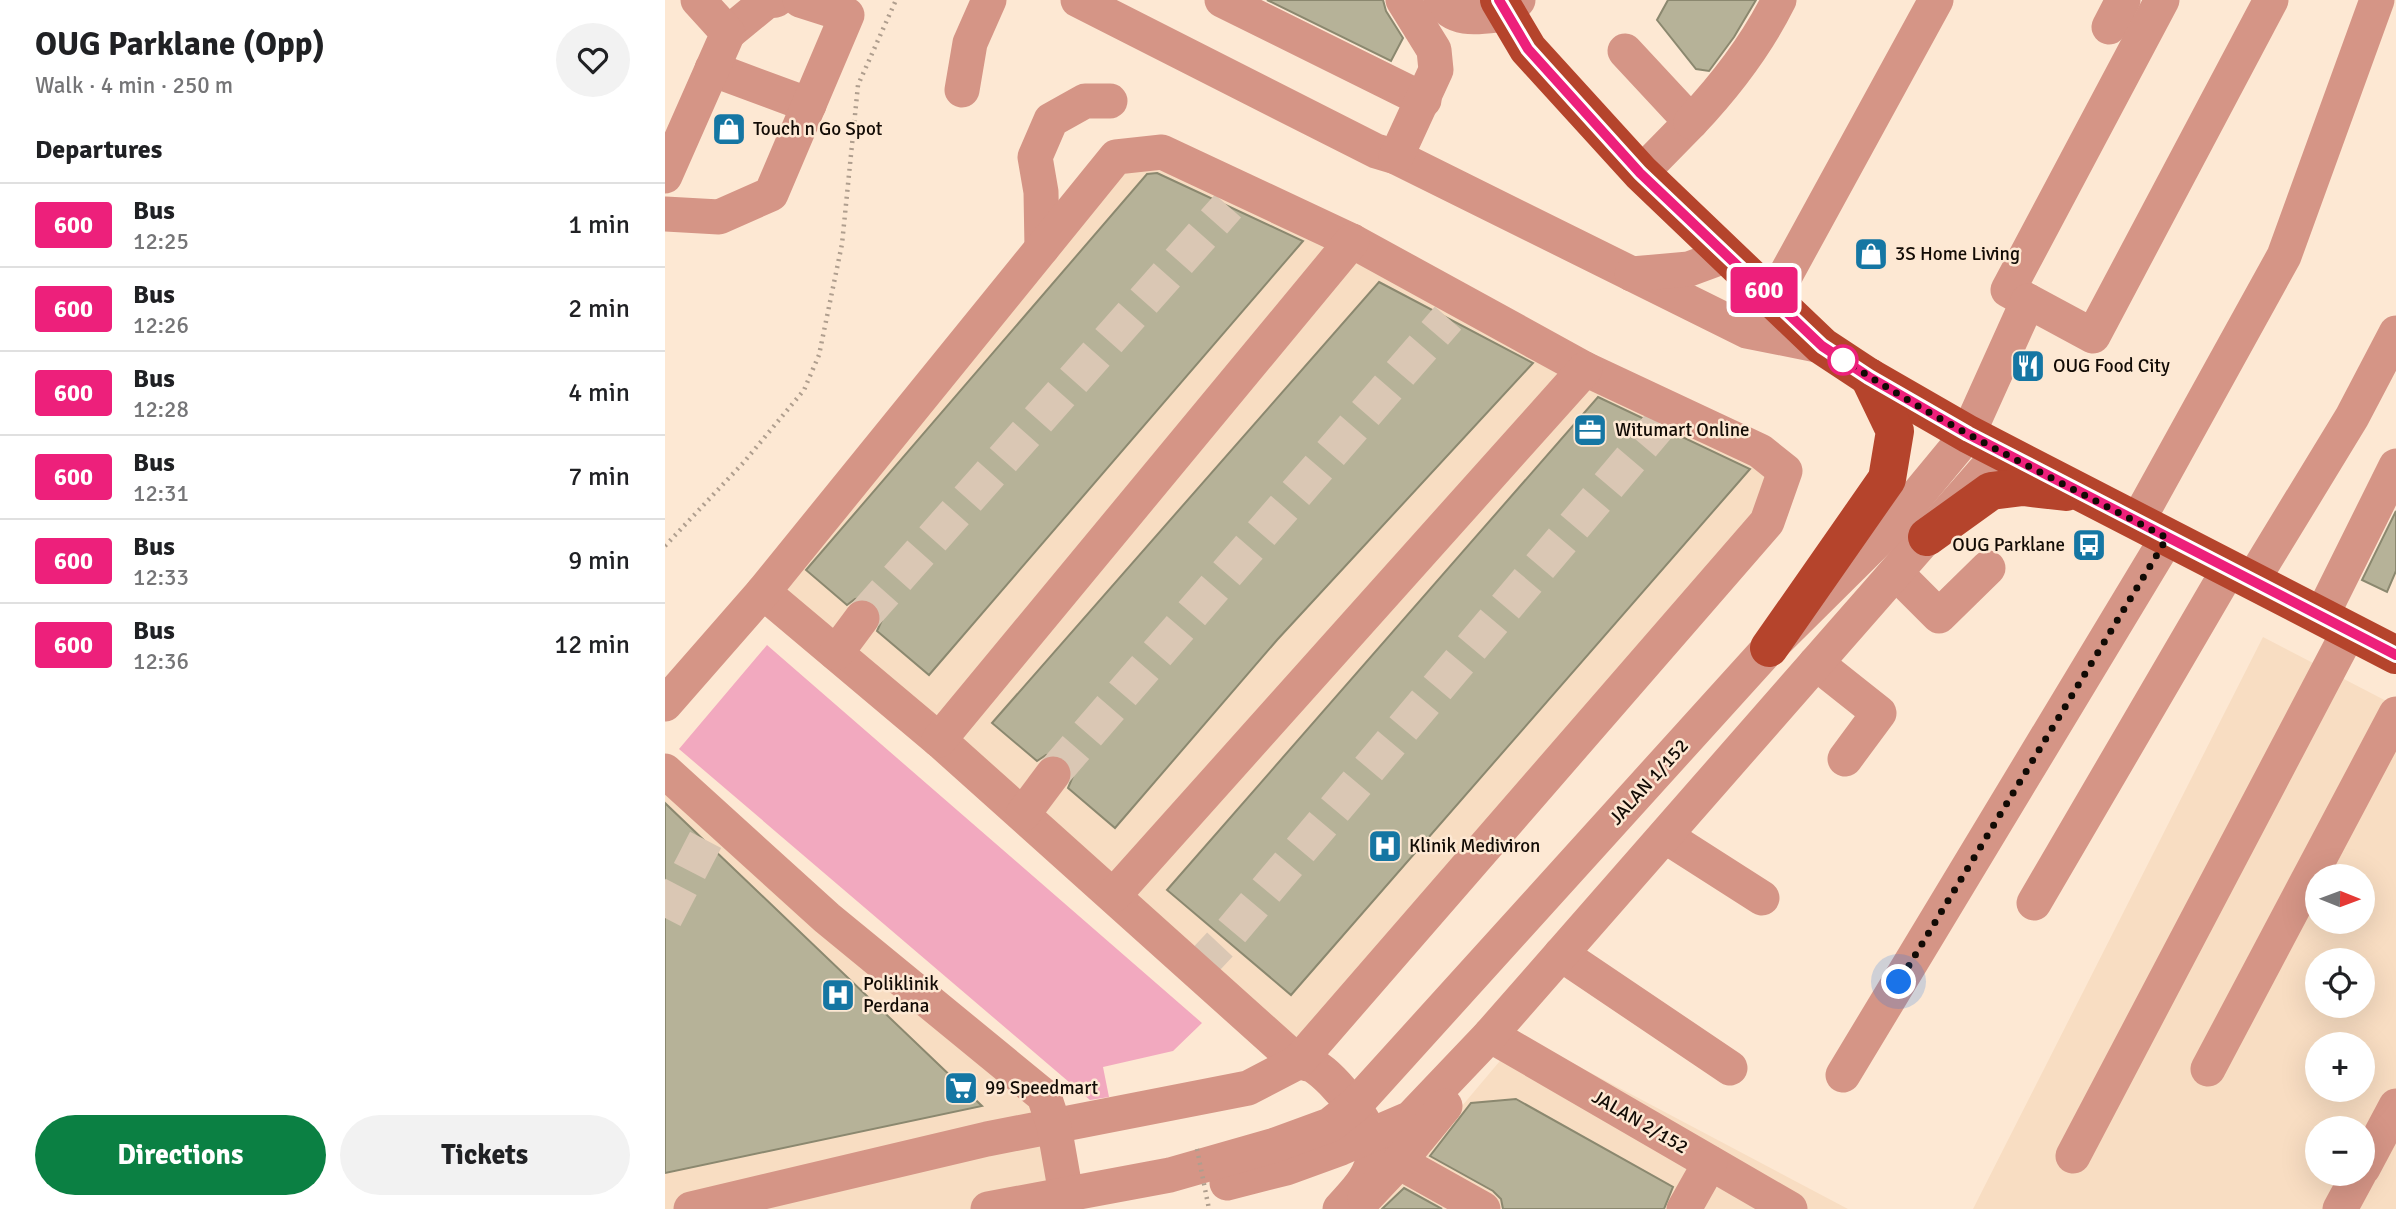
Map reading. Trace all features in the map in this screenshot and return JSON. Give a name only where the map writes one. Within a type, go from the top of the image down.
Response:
[{"type":"main road","points":[[1508,5],[1528,49],[1640,173],[1822,346],[1869,377],[2001,452],[2396,655]]},
{"type":"main road","points":[[1769,648],[1887,479],[1895,431],[1869,377]]},
{"type":"main road","points":[[1927,537],[1991,491],[2023,487],[2083,494]]},
{"type":"street","points":[[698,0],[728,33]]},
{"type":"street","points":[[665,176],[728,33],[768,1],[776,0]]},
{"type":"street","points":[[665,214],[719,217],[771,194],[847,15],[800,0]]},
{"type":"street","points":[[962,90],[970,43],[989,0]]},
{"type":"street","points":[[1078,0],[1376,151],[1396,157],[1747,331],[1822,346]]},
{"type":"street","points":[[1222,0],[1424,100]]},
{"type":"street","points":[[1396,157],[1436,70],[1434,50],[1403,0]]},
{"type":"street","points":[[1441,0],[1462,17],[1508,5]]},
{"type":"street","points":[[1640,173],[1705,107],[1764,30],[1779,0]]},
{"type":"street","points":[[1773,298],[1936,0]]},
{"type":"street","points":[[2162,0],[2008,290],[2093,336],[2271,0]]},
{"type":"street","points":[[1843,1075],[2152,530],[2284,256],[2377,0]]},
{"type":"street","points":[[1625,51],[1691,122]]},
{"type":"street","points":[[712,69],[809,105]]},
{"type":"street","points":[[1042,248],[1041,192],[1035,157],[1051,120],[1085,101],[1110,102]]},
{"type":"street","points":[[665,704],[763,592],[1116,157],[1162,152],[1235,198],[1352,241],[1455,310],[1760,451],[1785,471],[1767,522],[1298,1062],[1248,1088],[987,1139],[691,1209]]},
{"type":"street","points":[[939,740],[1352,241]]},
{"type":"street","points":[[1632,274],[1689,269],[1727,255]]},
{"type":"street","name":"JALAN 1/152","points":[[1349,1129],[1769,648],[1891,527],[1968,434],[2028,301]]},
{"type":"street","points":[[2034,903],[2240,575],[2351,416],[2396,333]]},
{"type":"street","points":[[1114,895],[1585,369]]},
{"type":"street","points":[[988,1209],[1170,1175],[1275,1145],[1411,1118],[1490,1035],[2001,452]]},
{"type":"street","points":[[2073,1156],[2335,624],[2396,466]]},
{"type":"street","points":[[1896,573],[1939,616],[1988,568]]},
{"type":"street","points":[[763,592],[939,740],[1298,1062],[1313,1066],[1349,1129],[1374,1152],[1362,1185],[1340,1209]]},
{"type":"street","points":[[836,653],[862,618]]},
{"type":"street","points":[[1816,663],[1879,713],[1845,760]]},
{"type":"street","points":[[2208,1069],[2396,714]]},
{"type":"street","points":[[665,771],[827,918],[1044,1096],[1054,1126],[1066,1194]]},
{"type":"street","points":[[1023,814],[1053,774]]},
{"type":"street","points":[[1665,836],[1762,898]]},
{"type":"street","points":[[1561,954],[1730,1068]]},
{"type":"street","points":[[1352,1209],[1399,1162],[1467,1079],[1490,1035]]},
{"type":"street","name":"JALAN 2/152","points":[[1490,1035],[1790,1209]]},
{"type":"street","points":[[2375,1145],[2396,1106]]},
{"type":"street","points":[[1107,1209],[1273,1171],[1349,1129]]},
{"type":"street","points":[[1322,1209],[1341,1167],[1349,1129]]},
{"type":"street","points":[[1399,1162],[1483,1209]]},
{"type":"street","points":[[1684,1209],[1710,1163]]},
{"type":"street","points":[[2340,1209],[2352,1186]]},
{"type":"path","points":[[665,546],[744,462],[804,390],[819,355],[842,244],[858,85],[896,0]]},
{"type":"path","points":[[1197,1149],[1209,1209]]},
{"type":"shaded area","points":[[1162,158],[1778,474],[1761,522],[1298,1054],[770,591],[1119,163]]},
{"type":"shaded area","points":[[2263,637],[2396,706],[2396,1209],[1973,1209]]},
{"type":"shaded area","points":[[767,645],[1202,1023],[1173,1051],[1103,1067],[1109,1097],[1090,1100],[679,749]]},
{"type":"shaded area","points":[[665,779],[1038,1098],[1061,1209],[665,1209]]},
{"type":"shaded area","points":[[1521,1036],[1848,1209],[1375,1209]]},
{"type":"building","points":[[1267,0],[1383,0],[1386,11],[1403,38],[1391,61]]},
{"type":"building","points":[[1668,0],[1756,0],[1709,71],[1696,69],[1657,20]]},
{"type":"building","points":[[1157,173],[1303,241],[929,675],[877,631],[882,620],[880,609],[874,602],[864,598],[855,599],[847,605],[806,570],[1147,174]]},
{"type":"building","points":[[1379,282],[1533,363],[1277,640],[1115,828],[1068,788],[1073,776],[1072,767],[1066,758],[1055,754],[1046,755],[1037,761],[992,723]]},
{"type":"building","points":[[1598,397],[1750,469],[1291,995],[1167,890]]},
{"type":"building","points":[[2396,511],[2396,571],[2387,592],[2362,580]]},
{"type":"building","points":[[665,803],[982,1106],[665,1173]]},
{"type":"building","points":[[1516,1099],[1673,1187],[1664,1209],[1503,1209],[1501,1199],[1493,1191],[1430,1156],[1471,1103]]},
{"type":"building","points":[[1404,1188],[1442,1209],[1382,1209]]},
{"type":"tunnel","points":[[862,618],[1228,206]]},
{"type":"tunnel","points":[[1053,774],[1448,318]]},
{"type":"tunnel","points":[[1196,970],[1672,410]]},
{"type":"tunnel","points":[[665,918],[717,818]]},
{"type":"bus line","name":"600","points":[[1499,0],[1528,49],[1640,173],[1822,346],[1869,377],[1968,434],[2396,655]]},
{"type":"place","name":"Touch n Go Spot","points":[[729,129]]},
{"type":"place","name":"3S Home Living","points":[[1871,254]]},
{"type":"place","name":"OUG Food City","points":[[2028,366]]},
{"type":"place","name":"Witumart Online","points":[[1590,430]]},
{"type":"place","name":"OUG Parklane","points":[[2089,545]]},
{"type":"place","name":"Klinik Mediviron","points":[[1385,846]]},
{"type":"place","name":"Poliklinik Perdana","points":[[838,995]]},
{"type":"place","name":"99 Speedmart","points":[[961,1088]]},
{"type":"route","points":[[1843,360],[1838,356],[1968,434],[2167,538],[1899,982]]}]
